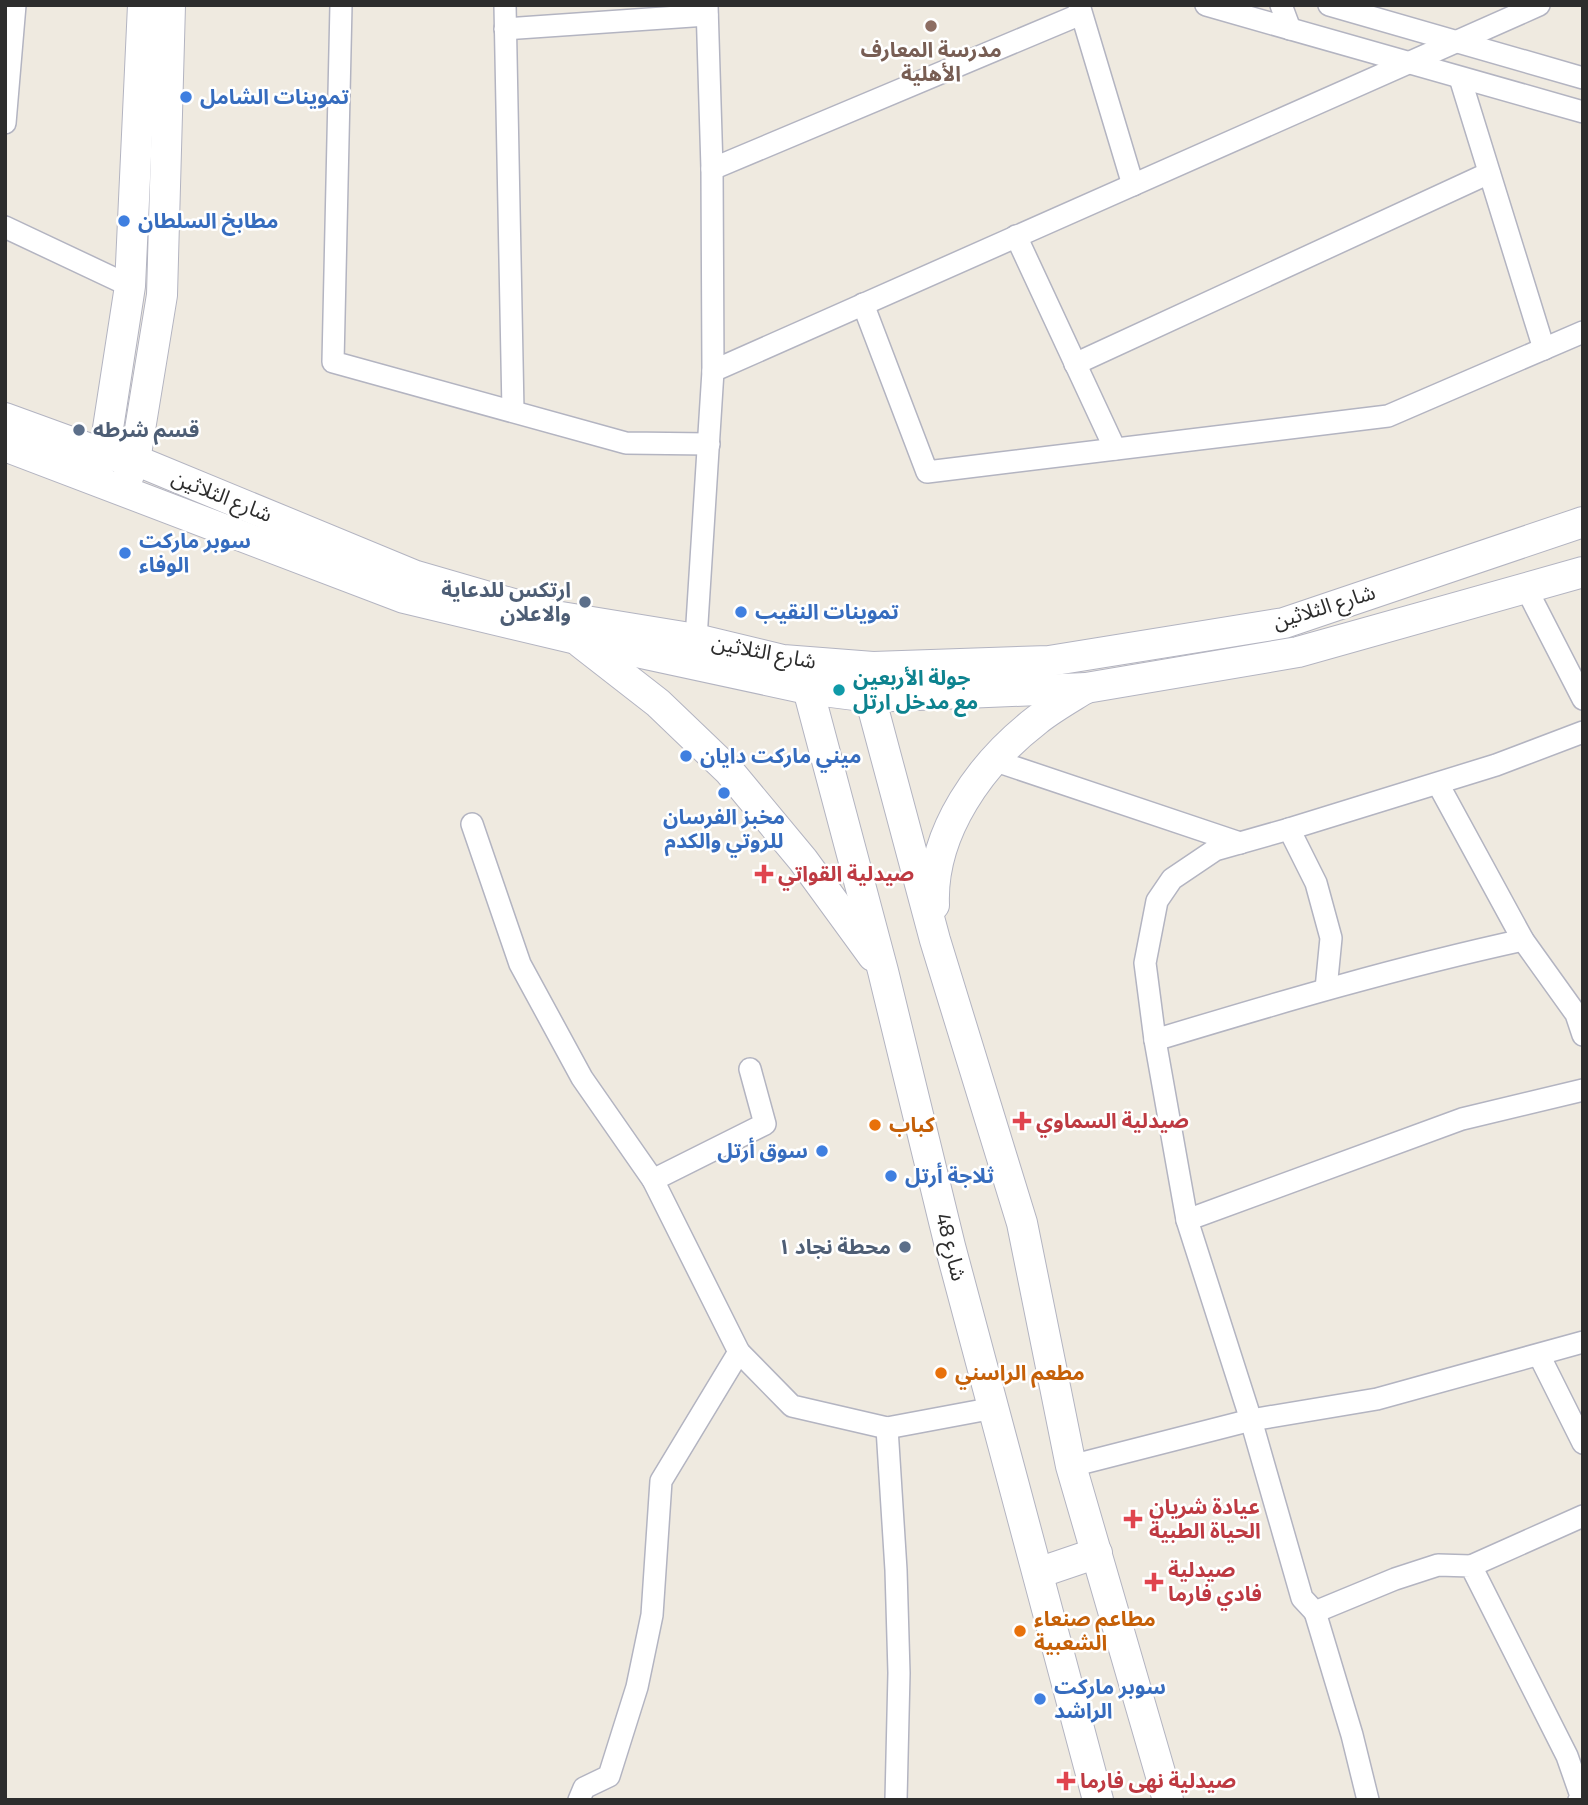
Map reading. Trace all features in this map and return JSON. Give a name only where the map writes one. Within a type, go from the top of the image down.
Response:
[{"type":"main road","points":[[98,466],[130,286],[143,5]]},
{"type":"main road","points":[[122,489],[135,460],[162,295],[170,5]]},
{"type":"main road","name":"شارع الثلاثين","points":[[5,418],[98,466],[122,489],[404,598],[576,639],[808,689],[870,697],[1086,688],[1298,652],[1527,590],[1583,572]]},
{"type":"main road","name":"شارع الثلاثين","points":[[5,446],[98,466],[135,460],[416,576],[555,616],[696,639],[783,660],[873,667],[1049,662],[1284,622],[1583,522]]},
{"type":"main road","points":[[576,639],[659,703],[729,771],[803,860],[883,971]]},
{"type":"main road","name":"شارع 48","points":[[783,660],[808,689],[883,971],[950,1246],[1098,1800]]},
{"type":"main road","points":[[873,667],[870,697],[935,940],[1022,1223],[1071,1466],[1168,1800]]},
{"type":"main road","points":[[935,940],[933,883],[939,855],[952,823],[993,760],[1038,719],[1086,688]]},
{"type":"main road","points":[[1038,1573],[1097,1553]]},
{"type":"street","points":[[5,123],[15,5]]},
{"type":"street","points":[[341,5],[333,362],[626,443],[709,444]]},
{"type":"street","points":[[505,5],[513,411]]},
{"type":"street","points":[[1206,5],[1583,112]]},
{"type":"street","points":[[1281,5],[1290,30]]},
{"type":"street","points":[[1329,5],[1583,78]]},
{"type":"street","points":[[713,370],[1539,5]]},
{"type":"street","points":[[505,29],[707,10],[712,169],[713,370],[696,639]]},
{"type":"street","points":[[712,169],[1080,10],[1133,185]]},
{"type":"street","points":[[1460,78],[1544,349]]},
{"type":"street","points":[[1075,364],[1489,173]]},
{"type":"street","points":[[5,227],[130,286]]},
{"type":"street","points":[[1016,236],[1115,449]]},
{"type":"street","points":[[863,304],[926,472],[1388,416],[1583,332]]},
{"type":"street","points":[[1527,590],[1583,699]]},
{"type":"street","points":[[1368,1800],[1352,1735],[1315,1612],[1302,1598],[1251,1420],[1187,1220],[1144,963],[1157,901],[1172,879],[1215,850],[1496,765],[1583,732]]},
{"type":"street","points":[[993,760],[1240,843]]},
{"type":"street","points":[[1438,783],[1523,940],[1576,1014],[1583,1035]]},
{"type":"street","points":[[472,824],[520,964],[582,1078],[653,1180],[739,1352],[792,1406],[887,1428],[994,1408]]},
{"type":"street","points":[[1289,829],[1316,883],[1331,938],[1326,989]]},
{"type":"street","points":[[1155,1040],[1326,989],[1523,940]]},
{"type":"street","points":[[653,1180],[765,1124],[750,1069]]},
{"type":"street","points":[[1187,1220],[1462,1119],[1583,1090]]},
{"type":"street","points":[[1071,1466],[1251,1420],[1377,1399],[1583,1342]]},
{"type":"street","points":[[579,1800],[584,1788],[609,1776],[637,1687],[652,1615],[661,1481],[739,1352]]},
{"type":"street","points":[[1539,1355],[1583,1443]]},
{"type":"street","points":[[887,1428],[899,1673],[896,1800]]},
{"type":"street","points":[[1315,1612],[1395,1579],[1438,1565],[1471,1566],[1583,1516]]},
{"type":"street","points":[[1471,1566],[1567,1756],[1581,1796],[1579,1800]]},
{"type":"place","name":"مدرسة المعارف الأهلية","points":[[931,26]]},
{"type":"place","name":"تموينات الشامل","points":[[186,97]]},
{"type":"place","name":"مطابخ السلطان","points":[[124,221]]},
{"type":"place","name":"قسم شرطه","points":[[79,430]]},
{"type":"place","name":"سوبر ماركت الوفاء","points":[[125,553]]},
{"type":"place","name":"ارتكس للدعاية والاعلان","points":[[585,602]]},
{"type":"place","name":"تموينات النقيب","points":[[741,612]]},
{"type":"place","name":"جولة الأربعين مع مدخل ارتل","points":[[839,690]]},
{"type":"place","name":"ميني ماركت دايان","points":[[686,756]]},
{"type":"place","name":"مخبز الفرسان للروتي والكدم","points":[[724,793]]},
{"type":"place","name":"صيدلية القواتي","points":[[764,874]]},
{"type":"place","name":"صيدلية السماوي","points":[[1022,1121]]},
{"type":"place","name":"كباب","points":[[875,1125]]},
{"type":"place","name":"سوق أرتل","points":[[822,1151]]},
{"type":"place","name":"ثلاجة أرتل","points":[[891,1176]]},
{"type":"place","name":"محطة نجاد ١","points":[[905,1247]]},
{"type":"place","name":"مطعم الراسني","points":[[941,1373]]},
{"type":"place","name":"عيادة شريان الحياة الطبية","points":[[1133,1519]]},
{"type":"place","name":"صيدلية فادي فارما","points":[[1154,1582]]},
{"type":"place","name":"مطاعم صنعاء الشعبية","points":[[1020,1631]]},
{"type":"place","name":"سوبر ماركت الراشد","points":[[1040,1699]]},
{"type":"place","name":"صيدلية نهى فارما","points":[[1066,1781]]}]
